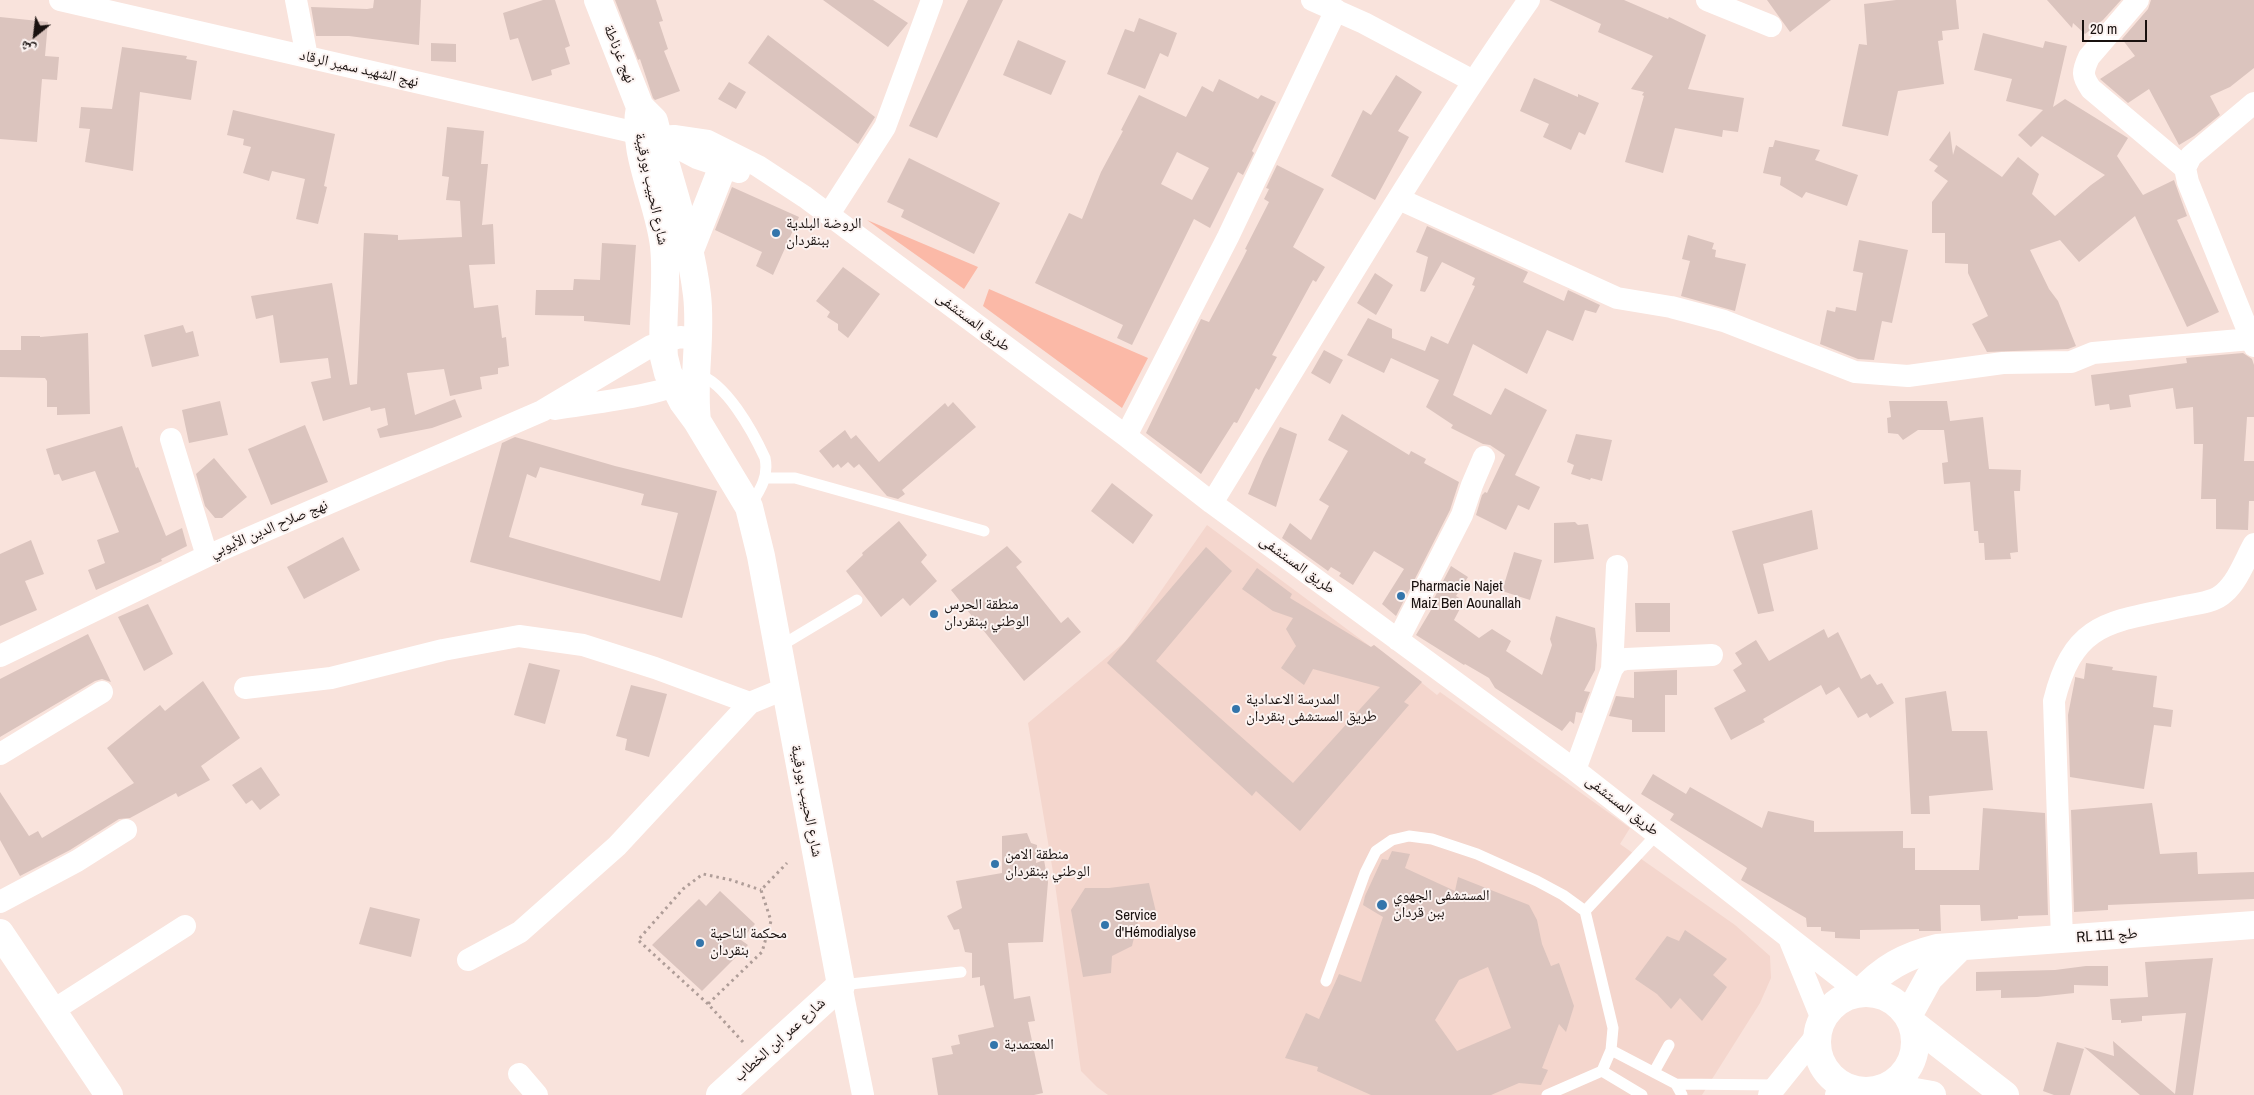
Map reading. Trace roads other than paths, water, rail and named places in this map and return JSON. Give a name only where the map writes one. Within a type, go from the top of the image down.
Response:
[{"type":"main road","name":"نهج غرناطة","points":[[598,0],[645,125]]},
{"type":"main road","name":"شارع الحبيب بورقيبة","points":[[645,125],[691,261],[698,316],[697,339],[685,380]]},
{"type":"main road","name":"شارع الحبيب بورقيبة","points":[[645,125],[664,247],[665,277],[662,342],[664,357],[685,380],[697,421],[749,507],[760,556],[841,985]]},
{"type":"main road","points":[[665,277],[691,261],[723,166]]},
{"type":"main road","name":"RL طج 111","points":[[1860,993],[1876,976],[1894,963],[1915,953],[1937,948],[2254,925]]},
{"type":"main road","points":[[0,933],[109,1095]]},
{"type":"main road","points":[[1960,947],[1930,978],[1910,1019],[1916,1038],[1914,1053],[1909,1067],[1900,1078],[1887,1087],[1869,1091],[1843,1092],[1836,1080],[1824,1067],[1818,1051],[1820,1026],[1832,1006],[1844,997],[1860,993],[1878,994],[1896,1002],[1910,1019],[2005,1095]]},
{"type":"main road","name":"شارع عمر ابن الخطاب","points":[[720,1095],[841,985]]},
{"type":"main road","points":[[1887,1087],[1932,1095]]},
{"type":"street","name":"نهج الشهيد سمير الرقاد","points":[[60,0],[307,57],[645,125]]},
{"type":"street","points":[[296,0],[307,57]]},
{"type":"street","points":[[829,214],[885,127],[932,0]]},
{"type":"street","points":[[1312,0],[1364,23],[1473,80]]},
{"type":"street","points":[[1212,503],[1473,80],[1530,0]]},
{"type":"street","points":[[1707,0],[1771,26]]},
{"type":"street","points":[[2138,0],[2089,58],[2084,66],[2083,78],[2091,89],[2184,168]]},
{"type":"street","points":[[1126,436],[1228,237],[1336,10]]},
{"type":"street","points":[[1399,199],[1617,298],[1671,307],[1724,321],[1855,372],[1908,376],[2003,363],[2071,362],[2093,353],[2252,342],[2184,168],[2186,161],[2191,156],[2254,103]]},
{"type":"street","name":"طريق المستشفى","points":[[645,125],[697,158],[805,197]]},
{"type":"street","name":"طريق المستشفى","points":[[645,125],[674,136],[708,141],[758,166],[829,214],[1126,436],[1212,503],[1576,770],[1860,993]]},
{"type":"street","points":[[542,411],[651,346],[680,337],[697,339]]},
{"type":"street","points":[[542,411],[685,380]]},
{"type":"street","name":"نهج صلاح الدين الأيوبي","points":[[0,656],[207,556],[542,411]]},
{"type":"street","points":[[171,439],[207,556]]},
{"type":"street","points":[[1398,640],[1462,515],[1484,457]]},
{"type":"street","points":[[2062,939],[2054,700],[2060,678],[2083,640],[2099,628],[2125,619],[2204,602],[2223,594],[2235,581],[2254,544]]},
{"type":"street","points":[[1576,770],[1612,669],[1617,566]]},
{"type":"street","points":[[245,688],[331,678],[443,650],[519,636],[583,645],[655,668],[750,703]]},
{"type":"street","points":[[1612,669],[1618,661],[1626,659],[1712,655]]},
{"type":"street","points":[[468,960],[520,932],[616,846],[750,703],[784,689]]},
{"type":"street","points":[[0,754],[102,692]]},
{"type":"street","points":[[0,902],[77,861],[126,830]]},
{"type":"street","points":[[52,1011],[185,926]]},
{"type":"street","points":[[1773,1090],[1820,1026],[1787,935]]},
{"type":"street","name":"شارع الحبيب بورقيبة","points":[[841,985],[863,1095]]},
{"type":"street","points":[[519,1074],[535,1094]]},
{"type":"lane","points":[[685,380],[714,382],[728,397],[766,458],[768,469],[766,478],[749,507]]},
{"type":"lane","points":[[766,478],[795,478],[984,531]]},
{"type":"lane","points":[[777,648],[858,600]]},
{"type":"lane","points":[[1586,912],[1658,833]]},
{"type":"lane","points":[[1326,981],[1365,872],[1376,851],[1392,840],[1409,836],[1432,839],[1477,854],[1537,881],[1563,895],[1586,912],[1613,1028],[1611,1050],[1602,1071],[1547,1095]]},
{"type":"lane","points":[[841,985],[961,972]]},
{"type":"lane","points":[[1654,1072],[1669,1045]]},
{"type":"lane","points":[[1611,1050],[1676,1084],[1773,1090]]},
{"type":"lane","points":[[1602,1071],[1642,1095]]},
{"type":"lane","points":[[1676,1084],[1682,1095]]},
{"type":"place","name":"الروضة البلدية ببنقردان","points":[[776,233]]},
{"type":"place","name":"Pharmacie Najet Maiz Ben Aounallah","points":[[1401,596]]},
{"type":"place","name":"منطقة الحرس الوطني ببنقردان","points":[[934,614]]},
{"type":"place","name":"المدرسة الاعدادية طريق المستشفى بنقردان","points":[[1236,709]]},
{"type":"place","name":"منطقة الامن الوطني ببنقردان","points":[[995,864]]},
{"type":"place","name":"المستشفى الجهوي ببن قردان","points":[[1382,905]]},
{"type":"place","name":"Service d'Hémodialyse","points":[[1105,925]]},
{"type":"place","name":"محكمة الناحية بنقردان","points":[[700,943]]},
{"type":"place","name":"المعتمدية","points":[[994,1045]]}]
